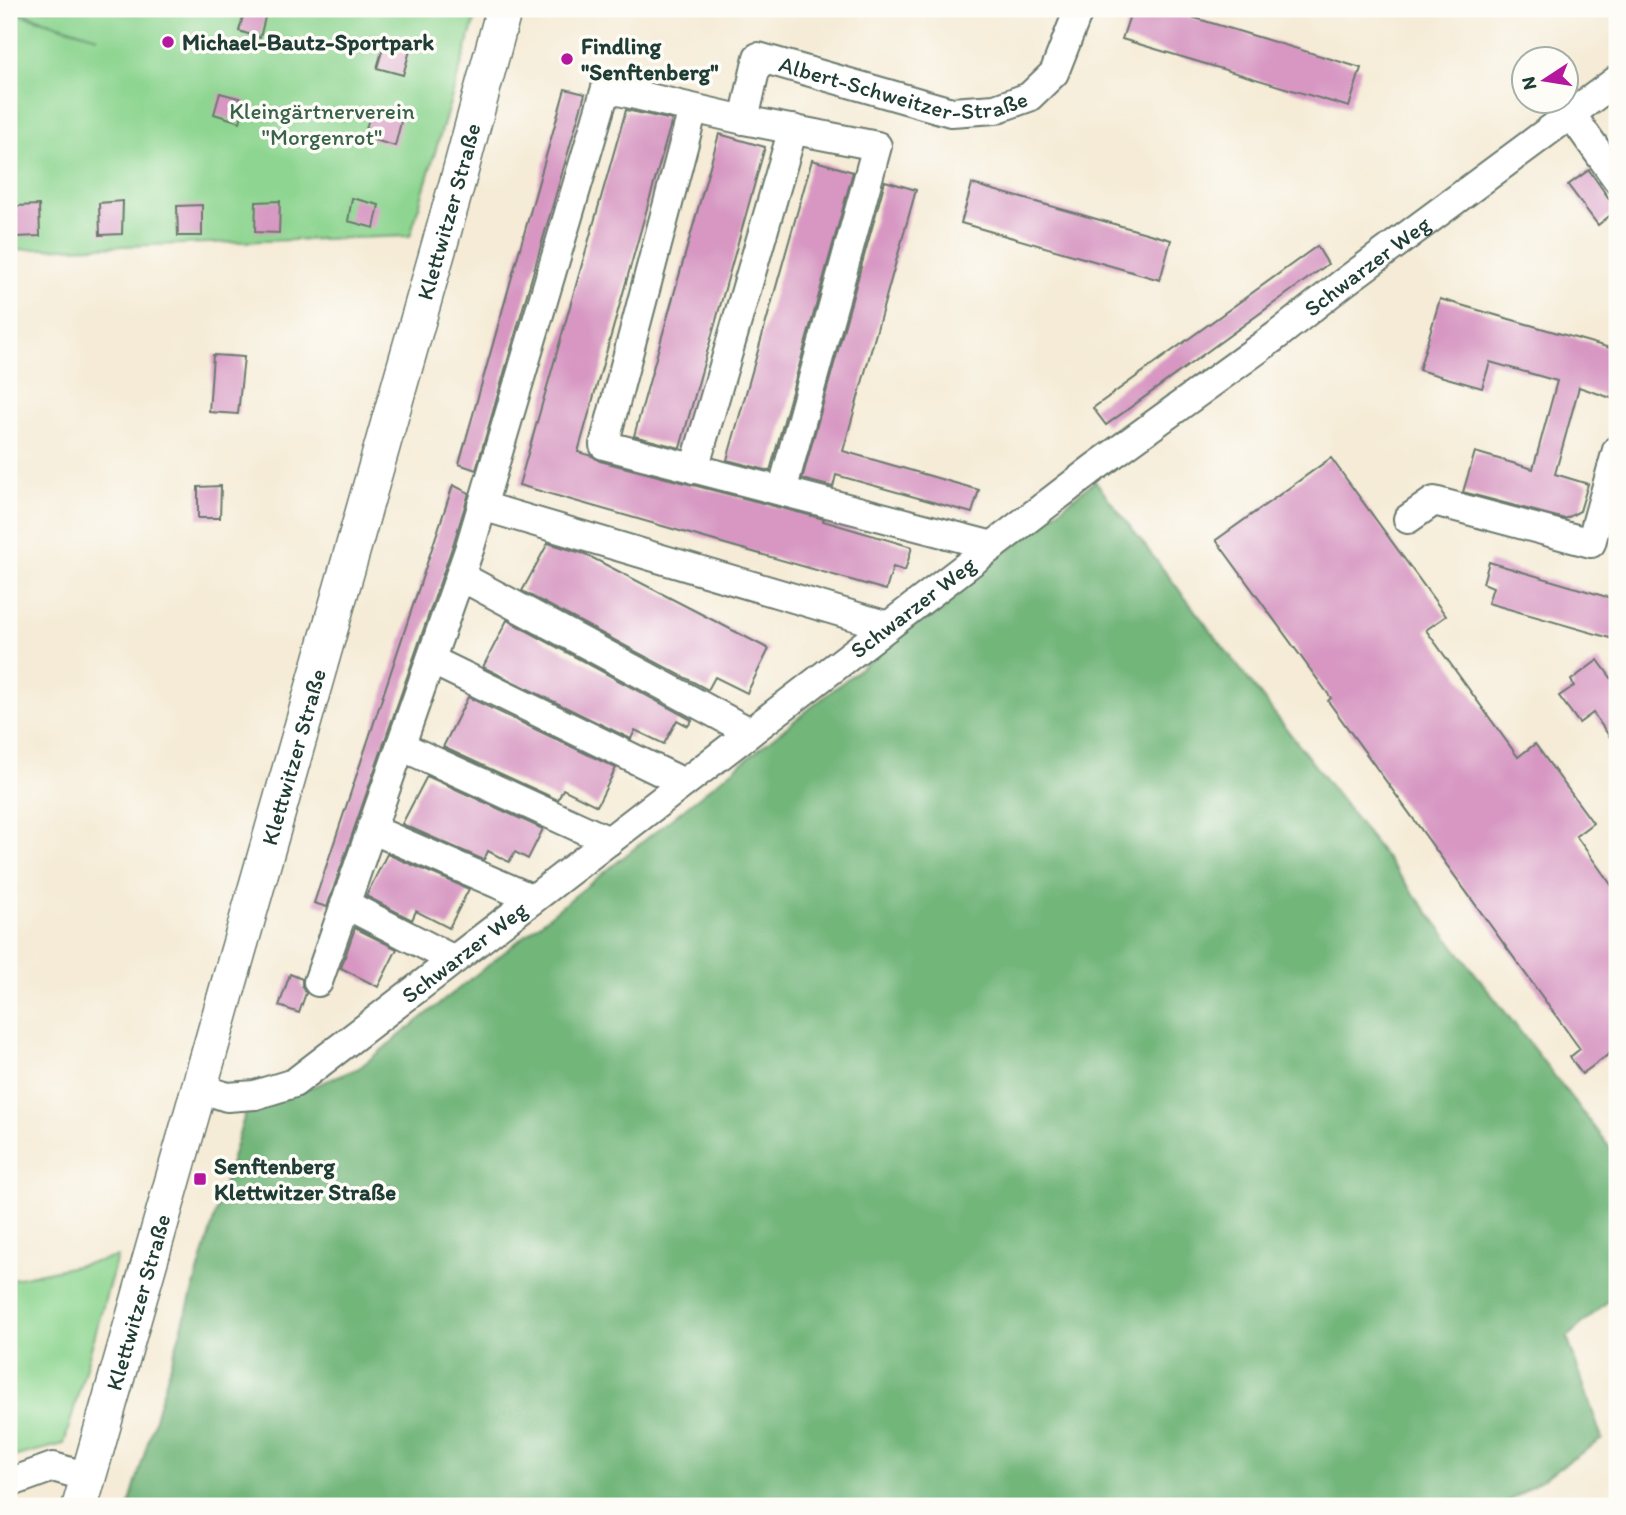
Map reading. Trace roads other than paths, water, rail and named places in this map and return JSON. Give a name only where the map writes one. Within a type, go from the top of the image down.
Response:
[{"type":"main road","name":"Klettwitzer Straße","points":[[84,1492],[451,206],[504,9]]},
{"type":"street","name":"Albert-Schweitzer-Straße","points":[[744,120],[758,57],[951,112],[995,110],[1029,97],[1054,73],[1079,9]]},
{"type":"street","name":"Schwarzer Weg","points":[[1580,107],[1617,80]]},
{"type":"street","points":[[317,982],[460,576],[606,88],[744,120],[877,146],[782,491]]},
{"type":"street","points":[[693,109],[604,445],[993,547]]},
{"type":"street","name":"Schwarzer Weg","points":[[200,1088],[227,1097],[255,1095],[294,1083],[1094,468],[1276,336],[1568,116]]},
{"type":"street","points":[[1572,116],[1617,179]]},
{"type":"street","points":[[694,469],[793,129]]},
{"type":"street","points":[[1408,519],[1434,501],[1591,543],[1617,450]]},
{"type":"street","points":[[482,506],[887,626]]},
{"type":"street","points":[[460,576],[750,732]]},
{"type":"street","points":[[431,660],[684,783]]},
{"type":"street","points":[[401,746],[609,841]]},
{"type":"street","points":[[371,829],[533,899]]},
{"type":"street","points":[[345,904],[454,960]]},
{"type":"street","points":[[14,1490],[53,1467],[84,1492]]},
{"type":"place","name":"Michael-Bautz-Sportpark","points":[[168,42]]},
{"type":"place","name":"Findling \"Senftenberg\"","points":[[567,59]]},
{"type":"place","name":"Senftenberg Klettwitzer Straße","points":[[200,1179]]},
{"type":"park label","name":"Kleingärtnerverein \"Morgenrot\"","points":[[322,124]]}]
